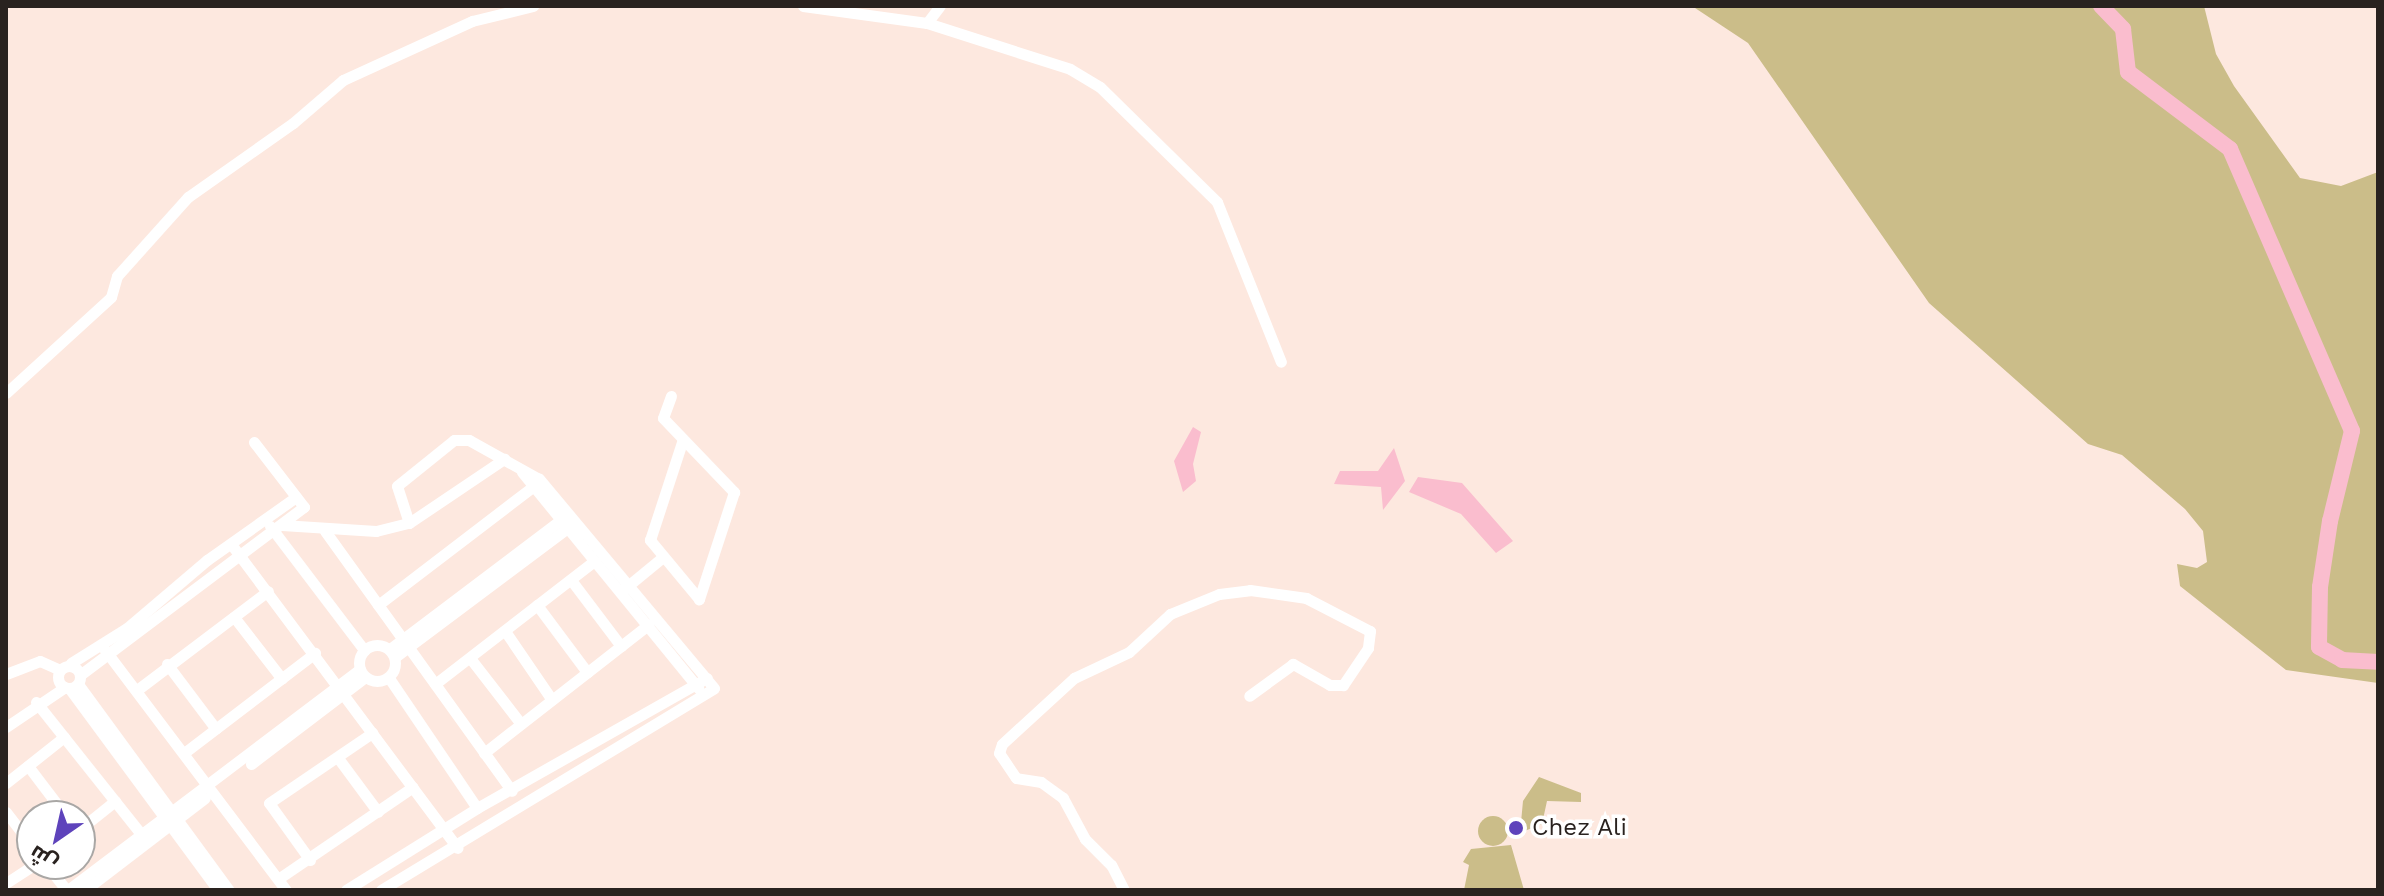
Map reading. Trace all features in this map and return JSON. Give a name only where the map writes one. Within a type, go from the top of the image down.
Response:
[{"type":"street","points":[[6,393],[111,297],[117,276],[188,197],[293,123],[343,80],[472,21],[533,6]]},
{"type":"street","points":[[803,6],[838,8],[927,23],[1070,69],[1100,87],[1217,202],[1281,362]]},
{"type":"street","points":[[927,23],[940,6]]},
{"type":"street","points":[[671,396],[663,418],[734,492],[699,599],[650,540],[683,439]]},
{"type":"street","points":[[409,523],[397,486],[454,440],[469,440],[539,479],[700,690]]},
{"type":"street","points":[[38,701],[73,684],[106,649],[235,549],[274,525],[300,502],[254,442]]},
{"type":"street","points":[[274,525],[325,531],[376,531],[409,523],[504,459]]},
{"type":"street","points":[[375,871],[384,888],[458,848],[636,737],[700,690],[707,678],[625,589],[594,561],[531,488],[522,472]]},
{"type":"street","points":[[378,605],[531,488]]},
{"type":"street","points":[[67,890],[141,834],[212,789],[342,692],[362,673],[364,650],[274,525]]},
{"type":"street","points":[[498,823],[389,678],[392,653],[563,525]]},
{"type":"street","points":[[325,531],[484,753],[532,801]]},
{"type":"street","points":[[235,549],[458,848]]},
{"type":"street","points":[[625,589],[663,557]]},
{"type":"street","points":[[435,684],[594,561]]},
{"type":"street","points":[[571,580],[621,646]]},
{"type":"street","points":[[1124,890],[1111,865],[1085,839],[1063,798],[1041,782],[1018,780],[999,753],[1002,744],[1074,678],[1129,652],[1170,614],[1219,594],[1250,590],[1306,598],[1370,631],[1368,648],[1343,685],[1330,685],[1293,664],[1249,696]]},
{"type":"street","points":[[137,690],[167,664],[268,591]]},
{"type":"street","points":[[537,605],[587,672]]},
{"type":"street","points":[[234,617],[282,679]]},
{"type":"street","points":[[484,753],[649,624]]},
{"type":"street","points":[[505,631],[552,700]]},
{"type":"street","points":[[364,650],[374,645],[392,653]]},
{"type":"street","points":[[6,727],[38,701],[63,670],[106,649]]},
{"type":"street","points":[[106,649],[286,890]]},
{"type":"street","points":[[184,753],[315,653]]},
{"type":"street","points":[[470,658],[521,724]]},
{"type":"street","points":[[6,674],[40,661],[63,670],[229,890]]},
{"type":"street","points":[[167,664],[216,729]]},
{"type":"street","points":[[63,670],[73,684]]},
{"type":"street","points":[[362,673],[377,682],[389,678]]},
{"type":"street","points":[[346,890],[483,805],[628,724],[700,690]]},
{"type":"street","points":[[38,701],[141,834]]},
{"type":"street","points":[[628,724],[636,737]]},
{"type":"street","points":[[310,860],[269,803],[372,733]]},
{"type":"street","points":[[6,783],[64,737]]},
{"type":"street","points":[[594,744],[603,758]]},
{"type":"street","points":[[338,758],[378,812]]},
{"type":"street","points":[[559,764],[567,780]]},
{"type":"street","points":[[28,766],[54,800]]},
{"type":"street","points":[[278,879],[413,787]]},
{"type":"street","points":[[96,816],[115,801]]},
{"type":"street","points":[[85,890],[172,816]]},
{"type":"street","points":[[172,816],[218,890]]},
{"type":"street","points":[[410,849],[422,867]]},
{"type":"shaded area","points":[[1692,6],[2204,6],[2216,54],[2234,86],[2300,178],[2341,186],[2378,172],[2378,683],[2286,670],[2180,586],[2177,564],[2197,568],[2207,562],[2203,531],[2185,509],[2122,455],[2088,444],[1929,303],[1748,43]]},
{"type":"shaded area","points":[[1193,427],[1201,432],[1193,464],[1196,481],[1183,492],[1174,461]]},
{"type":"shaded area","points":[[1394,448],[1405,481],[1383,510],[1381,487],[1334,484],[1340,471],[1378,471]]},
{"type":"shaded area","points":[[1418,477],[1462,483],[1513,541],[1496,553],[1461,514],[1409,492]]},
{"type":"shaded area","points":[[1539,777],[1581,793],[1581,802],[1547,801],[1542,824],[1520,833],[1523,801]]},
{"type":"shaded area","points":[[1493,816],[1504,820],[1508,831],[1504,842],[1493,846],[1482,842],[1478,831],[1482,820]]},
{"type":"shaded area","points":[[1511,845],[1524,890],[1464,890],[1469,865],[1463,862],[1471,849]]},
{"type":"waterway","points":[[2101,6],[2123,29],[2128,72],[2230,149],[2352,431],[2330,521],[2320,587],[2319,647],[2342,660],[2378,662]]},
{"type":"place","name":"Chez Ali","points":[[1516,828]]}]
